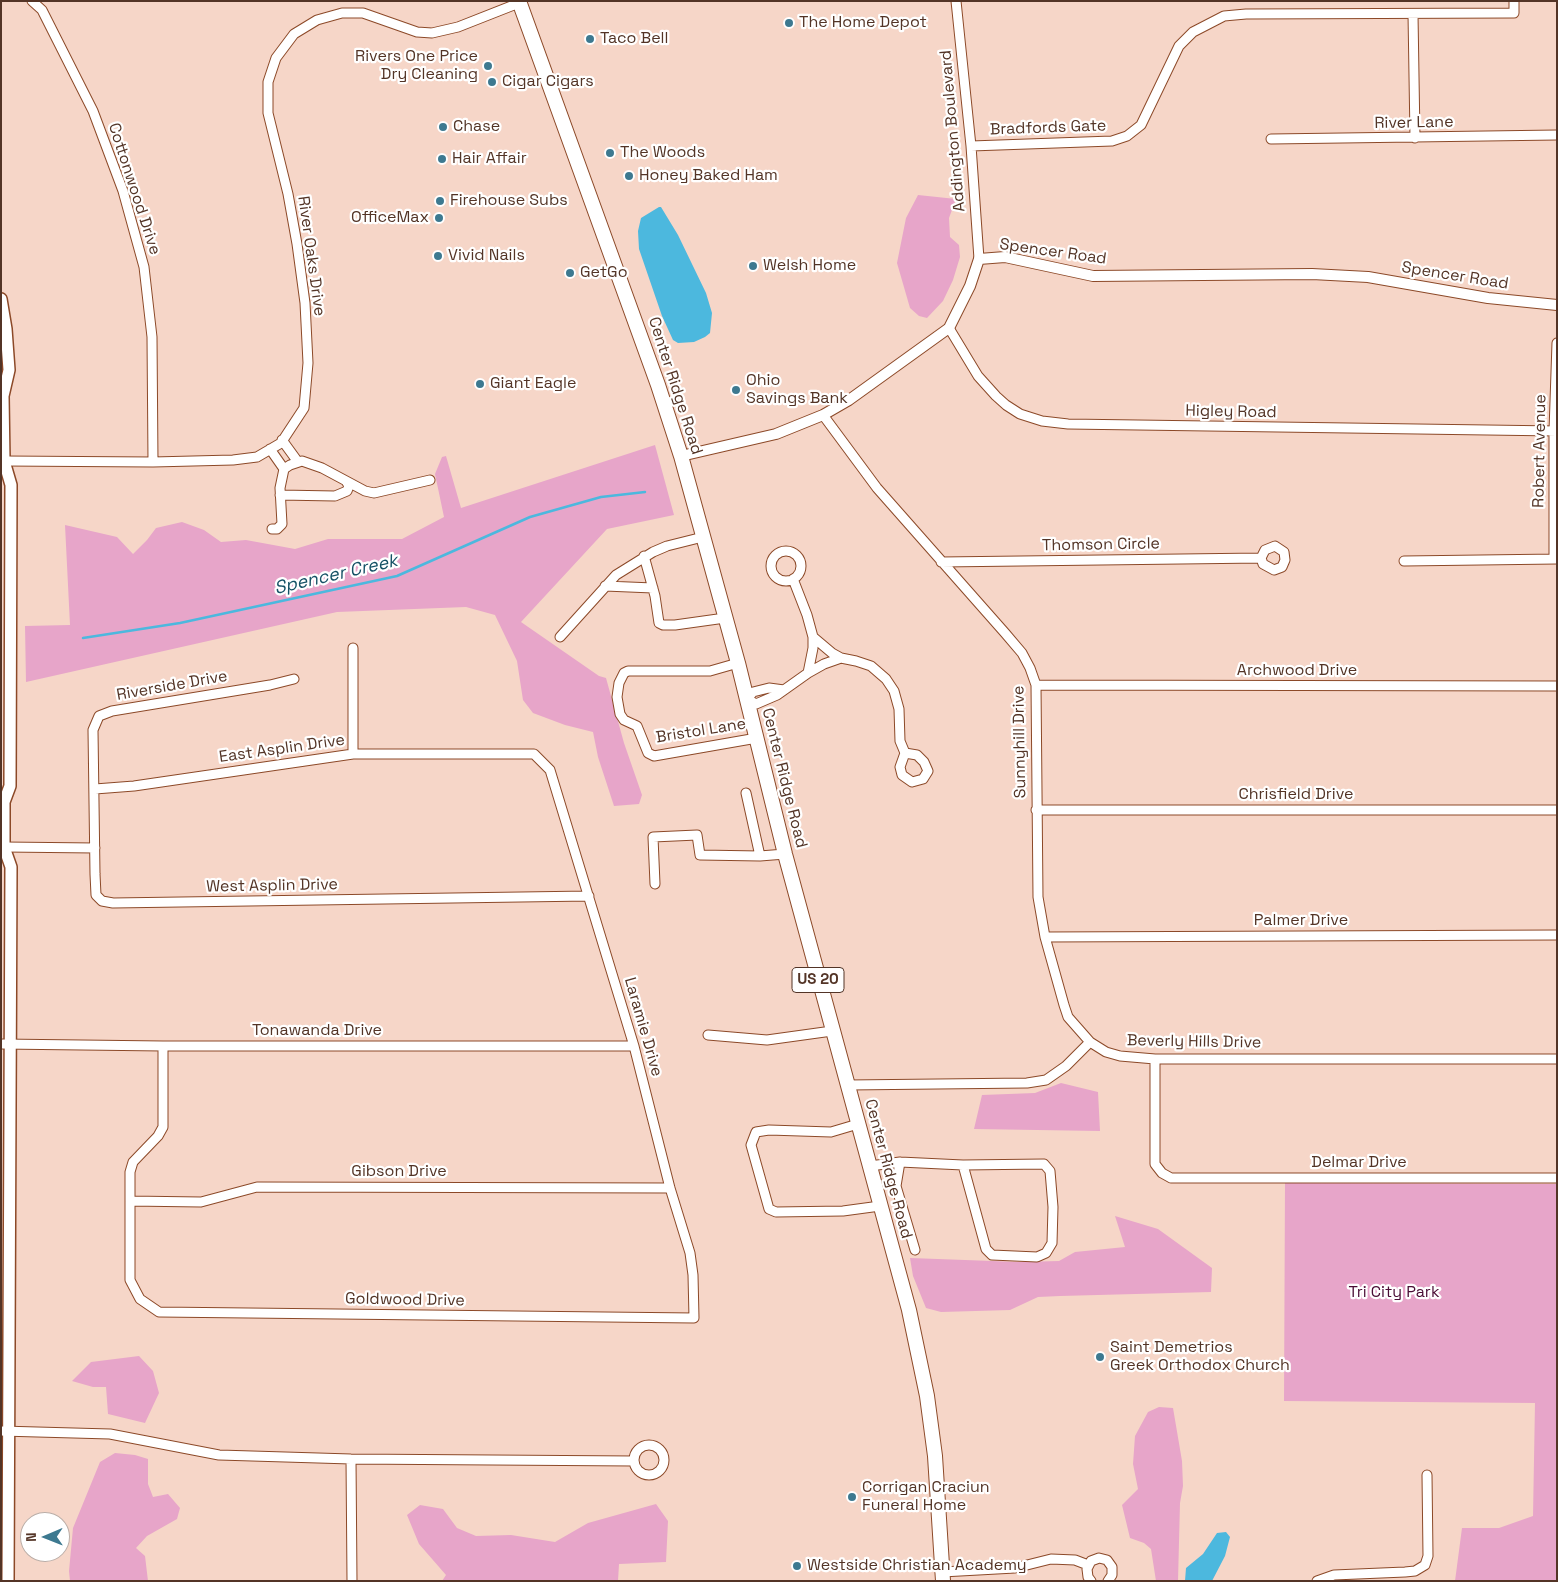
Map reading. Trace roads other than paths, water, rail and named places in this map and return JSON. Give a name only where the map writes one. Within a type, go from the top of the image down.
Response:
[{"type":"main road","name":"Center Ridge Road","points":[[519,2],[651,364],[681,456],[738,663],[785,854],[909,1310],[927,1396],[935,1456],[942,1576]]},
{"type":"main road","points":[[1,299],[6,329],[9,370],[2,393],[3,466],[11,485],[10,786],[2,799],[3,851],[11,867],[6,1044],[5,1431],[8,1581]]},
{"type":"street","name":"Cottonwood Drive","points":[[32,1],[42,10],[93,111],[123,191],[144,267],[152,336],[153,462]]},
{"type":"street","name":"Addington Boulevard","points":[[956,1],[979,259]]},
{"type":"street","name":"Bradfords Gate","points":[[970,146],[1112,141],[1126,136],[1141,125],[1179,46],[1193,32],[1224,16],[1246,14],[1514,13],[1514,1]]},
{"type":"street","name":"River Oaks Drive","points":[[3,466],[233,460],[256,457],[282,440],[304,408],[308,363],[305,303],[297,244],[288,194],[268,113],[268,82],[276,58],[294,34],[317,20],[342,13],[363,13],[417,32],[432,33],[458,27],[519,2]]},
{"type":"street","points":[[1413,14],[1415,138]]},
{"type":"street","name":"River Lane","points":[[1271,139],[1557,135]]},
{"type":"street","name":"Spencer Road","points":[[681,456],[776,434],[824,415],[849,400],[949,328],[970,286],[979,259],[1005,257],[1093,276],[1312,274],[1368,277],[1488,298],[1557,305]]},
{"type":"street","name":"Higley Road","points":[[949,328],[978,376],[996,396],[1020,414],[1042,420],[1068,424],[1555,431]]},
{"type":"street","name":"Robert Avenue","points":[[1555,559],[1557,343]]},
{"type":"street","name":"Sunnyhill Drive","points":[[824,415],[877,488],[1022,653],[1030,668],[1036,685],[1038,897],[1045,936],[1068,1017],[1090,1042]]},
{"type":"street","points":[[282,440],[298,462]]},
{"type":"street","points":[[270,449],[284,469],[280,495],[282,524],[277,529],[272,529]]},
{"type":"street","points":[[284,469],[302,461],[322,468],[365,491],[376,493],[430,480]]},
{"type":"street","points":[[280,495],[335,496],[347,491],[349,486],[346,481]]},
{"type":"street","points":[[560,637],[616,575],[644,556],[667,546],[703,536]]},
{"type":"street","points":[[644,556],[659,623],[663,626],[725,618]]},
{"type":"street","name":"Thomson Circle","points":[[941,562],[1261,558]]},
{"type":"street","points":[[1404,561],[1555,559]]},
{"type":"street","points":[[793,579],[813,637],[814,648],[808,673]]},
{"type":"street","points":[[605,586],[652,588]]},
{"type":"street","points":[[813,637],[832,653],[841,658],[871,666],[886,679],[894,691],[900,709],[900,741],[905,753]]},
{"type":"street","points":[[352,648],[353,754]]},
{"type":"street","points":[[747,699],[756,704],[777,695],[808,673],[824,664],[841,658]]},
{"type":"street","name":"Bristol Lane","points":[[738,663],[710,671],[628,671],[624,673],[619,683],[617,697],[620,714],[624,720],[637,726],[648,753],[654,756],[757,738]]},
{"type":"street","name":"Riverside Drive","points":[[95,789],[93,730],[99,716],[112,711],[270,685],[294,679]]},
{"type":"street","name":"Archwood Drive","points":[[1036,685],[1557,686]]},
{"type":"street","name":"East Asplin Drive","points":[[95,789],[134,786],[353,754],[534,754]]},
{"type":"street","name":"Laramie Drive","points":[[534,754],[550,770],[634,1046],[670,1188],[690,1254],[693,1275],[694,1318]]},
{"type":"street","points":[[3,851],[95,848],[95,789]]},
{"type":"street","points":[[746,793],[760,856]]},
{"type":"street","name":"Chrisfield Drive","points":[[1036,810],[1557,810]]},
{"type":"street","points":[[655,884],[653,837],[697,835],[700,855],[760,856],[785,854]]},
{"type":"street","name":"West Asplin Drive","points":[[95,848],[96,895],[102,901],[113,903],[589,896]]},
{"type":"street","name":"Palmer Drive","points":[[1045,936],[1557,935]]},
{"type":"street","points":[[708,1035],[767,1040],[832,1031]]},
{"type":"street","points":[[848,1085],[1027,1083],[1046,1080],[1066,1066],[1090,1042]]},
{"type":"street","name":"Beverly Hills Drive","points":[[1090,1042],[1106,1052],[1120,1056],[1155,1059],[1557,1059]]},
{"type":"street","name":"Tonawanda Drive","points":[[6,1044],[634,1046]]},
{"type":"street","points":[[130,1201],[130,1172],[133,1162],[158,1136],[163,1127],[163,1046]]},
{"type":"street","name":"Delmar Drive","points":[[1155,1059],[1155,1164],[1162,1173],[1171,1178],[1557,1178]]},
{"type":"street","points":[[858,1124],[831,1132],[769,1130],[756,1132],[751,1145],[769,1209],[776,1212],[843,1211],[880,1206]]},
{"type":"street","points":[[870,1166],[900,1162],[963,1165],[1044,1164],[1050,1172],[1053,1207],[1052,1243],[1046,1253],[1037,1257],[992,1255],[986,1249],[963,1165]]},
{"type":"street","points":[[900,1162],[896,1186],[915,1250]]},
{"type":"street","name":"Gibson Drive","points":[[130,1201],[201,1202],[257,1187],[670,1188]]},
{"type":"street","name":"Goldwood Drive","points":[[130,1201],[130,1280],[140,1299],[159,1312],[694,1318]]},
{"type":"street","points":[[5,1431],[110,1434],[219,1455],[350,1459],[634,1461]]},
{"type":"street","points":[[350,1459],[352,1581]]},
{"type":"street","points":[[1317,1581],[1334,1574],[1415,1571],[1425,1565],[1428,1556],[1428,1475]]},
{"type":"street","points":[[1091,1581],[1087,1573],[1088,1565],[1094,1559],[1103,1558],[1110,1563],[1112,1571],[1108,1581]]},
{"type":"street","points":[[942,1576],[1015,1568],[1051,1559],[1075,1560],[1088,1565]]},
{"type":"water","points":[[661,207],[678,235],[706,293],[712,313],[710,333],[694,342],[678,343],[673,340],[662,316],[639,249],[638,231],[641,218]]},
{"type":"water","points":[[1226,1532],[1230,1537],[1225,1556],[1212,1581],[1185,1581],[1186,1568],[1203,1554],[1217,1533]]},
{"type":"waterway","name":"Spencer Creek","points":[[83,638],[180,623],[397,576],[530,517],[601,497],[645,492]]},
{"type":"place","name":"The Home Depot","points":[[789,23]]},
{"type":"place","name":"Taco Bell","points":[[590,39]]},
{"type":"place","name":"Rivers One Price Dry Cleaning","points":[[488,66]]},
{"type":"place","name":"Cigar Cigars","points":[[492,82]]},
{"type":"place","name":"Chase","points":[[443,127]]},
{"type":"place","name":"The Woods","points":[[610,153]]},
{"type":"place","name":"Hair Affair","points":[[442,159]]},
{"type":"place","name":"Honey Baked Ham","points":[[629,176]]},
{"type":"place","name":"Firehouse Subs","points":[[440,201]]},
{"type":"place","name":"OfficeMax","points":[[439,218]]},
{"type":"place","name":"Vivid Nails","points":[[438,256]]},
{"type":"place","name":"Welsh Home","points":[[753,266]]},
{"type":"place","name":"GetGo","points":[[570,273]]},
{"type":"place","name":"Giant Eagle","points":[[480,384]]},
{"type":"place","name":"Ohio Savings Bank","points":[[736,390]]},
{"type":"place","name":"Saint Demetrios Greek Orthodox Church","points":[[1100,1357]]},
{"type":"place","name":"Corrigan Craciun Funeral Home","points":[[852,1497]]},
{"type":"place","name":"Westside Christian Academy","points":[[797,1566]]},
{"type":"park label","name":"Tri City Park","points":[[1394,1293]]}]
